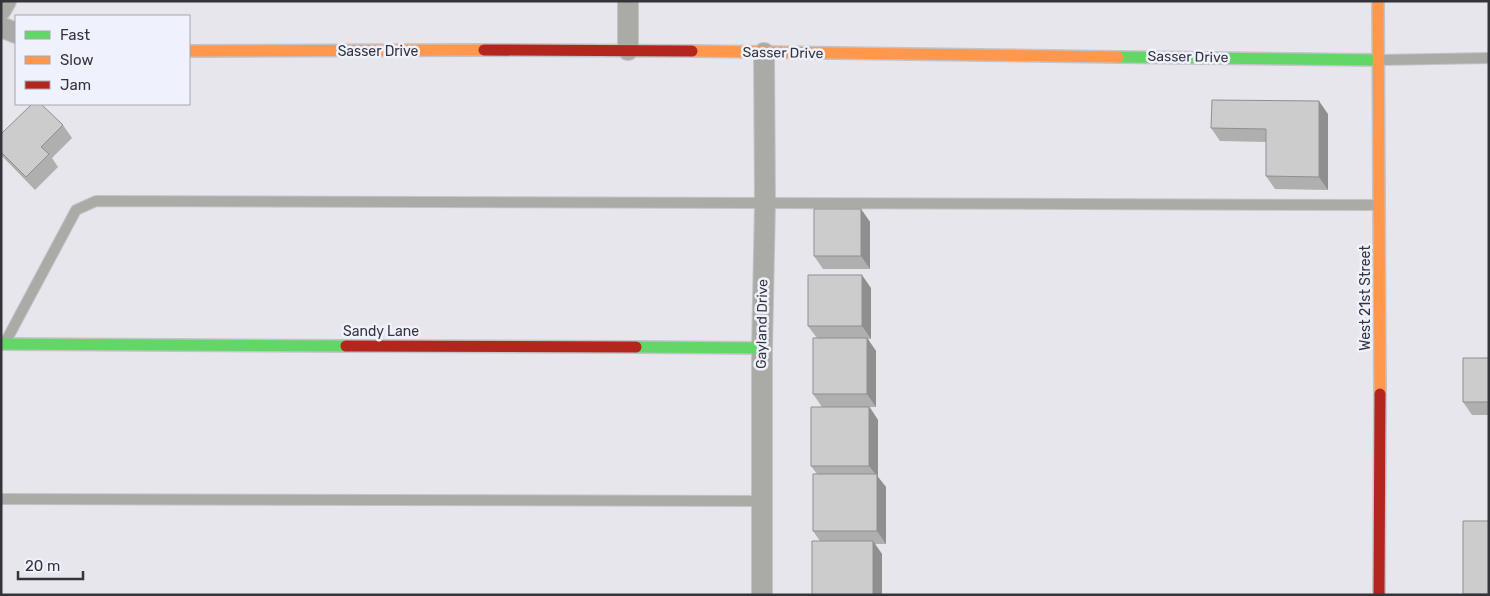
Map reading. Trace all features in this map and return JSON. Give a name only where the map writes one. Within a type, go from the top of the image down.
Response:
[{"type":"street","points":[[1,10],[6,1]]},
{"type":"street","points":[[628,1],[628,50]]},
{"type":"street","name":"West 21st Street","points":[[1378,1],[1380,205],[1379,595]]},
{"type":"street","points":[[1,27],[15,33]]},
{"type":"street","name":"Sasser Drive","points":[[190,51],[628,50],[1378,60]]},
{"type":"street","name":"Gayland Drive","points":[[762,595],[762,348],[765,204],[764,53]]},
{"type":"street","name":"Sandy Lane","points":[[2,346],[762,348]]},
{"type":"lane","points":[[1378,60],[1489,58]]},
{"type":"lane","points":[[2,346],[76,210],[96,201],[1380,205]]},
{"type":"lane","points":[[1,499],[762,501]]},
{"type":"building","points":[[1212,100],[1319,101],[1319,177],[1266,176],[1266,129],[1211,128]]},
{"type":"building","points":[[31,105],[42,105],[63,125],[41,147],[49,154],[26,177],[1,152],[1,134]]},
{"type":"building","points":[[814,209],[861,209],[861,256],[814,256]]},
{"type":"building","points":[[808,275],[862,275],[862,326],[808,326]]},
{"type":"building","points":[[813,338],[867,338],[867,394],[813,394]]},
{"type":"building","points":[[1463,358],[1489,358],[1489,402],[1463,402]]},
{"type":"building","points":[[811,407],[869,407],[869,466],[811,466]]},
{"type":"building","points":[[813,474],[877,474],[877,531],[813,531]]},
{"type":"building","points":[[1463,521],[1489,521],[1489,594],[1463,594]]},
{"type":"building","points":[[812,541],[873,541],[873,595],[812,595]]},
{"type":"traffic: fast","points":[[1118,57],[1378,60]]},
{"type":"traffic: fast","points":[[1,344],[346,346]]},
{"type":"traffic: fast","points":[[636,347],[762,348]]},
{"type":"traffic: slow","points":[[1378,1],[1380,394]]},
{"type":"traffic: slow","points":[[190,51],[484,50]]},
{"type":"traffic: slow","points":[[692,51],[1118,57]]},
{"type":"traffic: jam","points":[[484,50],[692,51]]},
{"type":"traffic: jam","points":[[346,346],[636,347]]},
{"type":"traffic: jam","points":[[1379,595],[1380,394]]}]
